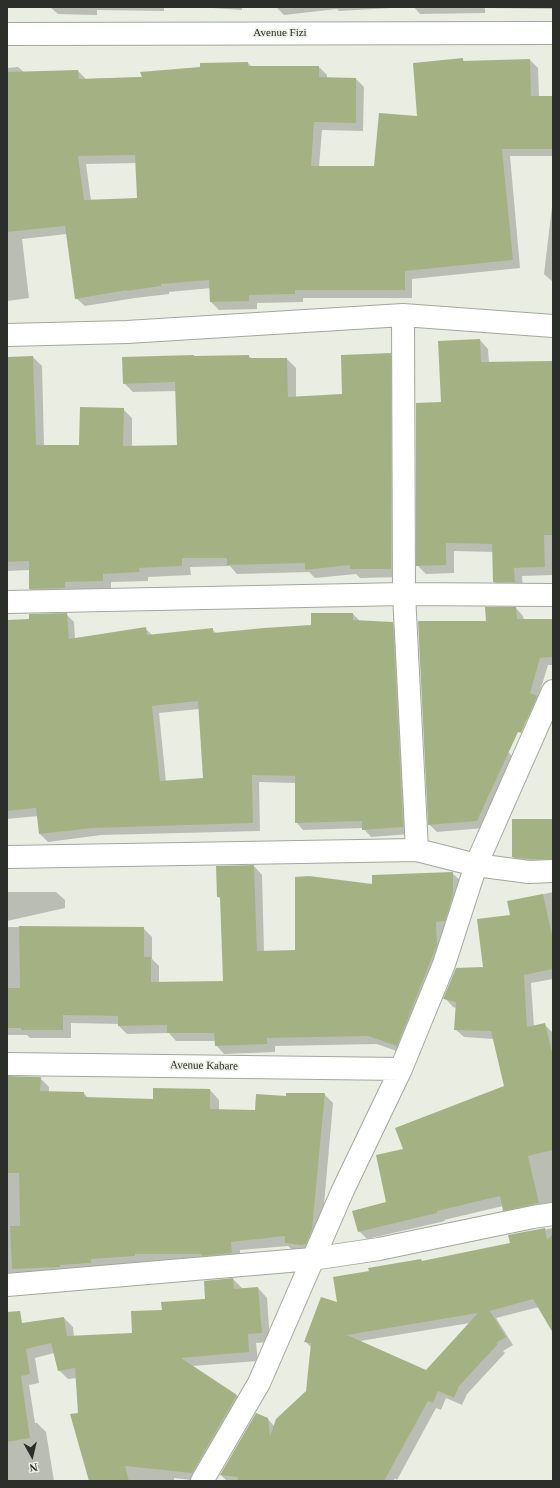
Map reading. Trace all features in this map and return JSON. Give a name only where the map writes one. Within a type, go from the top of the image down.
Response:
[{"type":"street","name":"Avenue Fizi","points":[[7,34],[553,33]]},
{"type":"street","points":[[7,335],[127,332],[403,315],[553,326]]},
{"type":"street","points":[[403,315],[404,594],[417,850]]},
{"type":"street","points":[[7,602],[404,594],[553,594]]},
{"type":"street","points":[[202,1481],[259,1383],[342,1190],[401,1069],[444,964],[476,864],[544,736],[553,691]]},
{"type":"street","points":[[7,857],[417,850],[476,864],[529,872],[553,871]]},
{"type":"street","name":"Avenue Kabare","points":[[7,1064],[401,1069]]},
{"type":"street","points":[[7,1285],[312,1259],[379,1249],[553,1214]]},
{"type":"building","points":[[463,58],[463,61],[530,59],[531,96],[553,96],[553,149],[502,149],[513,260],[405,271],[405,290],[295,290],[295,294],[249,295],[249,301],[210,302],[209,280],[161,284],[161,286],[75,299],[65,226],[7,232],[7,72],[78,70],[79,79],[142,77],[140,72],[200,67],[200,63],[248,62],[248,66],[319,66],[319,77],[356,78],[356,123],[314,122],[311,166],[374,166],[379,113],[417,116],[413,63]],"holes":[[[135,155],[137,198],[84,200],[78,156]]]},
{"type":"building","points":[[480,339],[481,362],[552,361],[553,535],[544,535],[545,567],[514,568],[515,582],[493,582],[492,544],[446,543],[446,565],[416,566],[416,403],[441,402],[438,341]]},
{"type":"building","points":[[391,353],[391,569],[350,569],[350,565],[305,570],[305,563],[227,565],[227,558],[182,558],[182,566],[139,568],[140,572],[103,574],[103,581],[65,582],[65,588],[29,589],[29,561],[7,562],[7,357],[33,356],[36,445],[79,445],[80,407],[124,408],[123,446],[177,445],[175,382],[123,384],[122,357],[249,355],[249,358],[287,358],[288,397],[342,394],[341,355]]},
{"type":"building","points":[[485,607],[516,607],[517,619],[553,619],[553,657],[540,658],[530,693],[537,696],[521,733],[518,732],[477,821],[428,825],[418,621],[486,621]]},
{"type":"building","points":[[67,613],[69,639],[146,627],[147,635],[213,628],[213,633],[311,625],[311,613],[353,613],[353,620],[393,622],[403,827],[362,830],[362,821],[295,823],[295,776],[252,775],[253,823],[93,828],[39,834],[36,808],[7,811],[7,620],[29,619],[29,614]],"holes":[[[198,701],[203,778],[160,781],[152,706]]]},
{"type":"building","points":[[512,819],[553,819],[553,859],[512,857]]},
{"type":"building","points":[[254,865],[257,951],[295,950],[295,877],[309,876],[372,884],[372,875],[453,872],[453,894],[445,921],[436,922],[437,945],[397,1046],[368,1036],[267,1038],[267,1044],[215,1046],[214,1033],[167,1033],[167,1025],[118,1026],[118,1016],[63,1015],[63,1030],[21,1030],[21,1028],[7,1028],[7,988],[20,988],[19,926],[144,927],[144,957],[151,957],[151,982],[223,981],[220,897],[217,897],[216,866]]},
{"type":"building","points":[[543,894],[553,940],[553,969],[524,975],[527,1027],[545,1023],[553,1056],[553,1150],[528,1156],[539,1203],[503,1211],[500,1196],[358,1232],[352,1211],[386,1202],[376,1155],[403,1149],[395,1128],[504,1086],[491,1031],[454,1030],[456,1002],[443,999],[456,968],[483,967],[477,919],[510,915],[507,901]]},
{"type":"building","points":[[7,1076],[41,1077],[40,1091],[84,1092],[84,1097],[153,1099],[153,1088],[210,1089],[210,1109],[255,1110],[256,1094],[286,1096],[286,1093],[325,1093],[312,1229],[306,1244],[301,1245],[285,1243],[285,1236],[231,1242],[232,1253],[202,1256],[201,1254],[135,1254],[135,1256],[91,1259],[91,1263],[60,1265],[60,1267],[12,1269],[10,1226],[20,1226],[19,1173],[7,1173]]},
{"type":"building","points":[[545,1228],[547,1240],[553,1234],[553,1333],[533,1299],[490,1311],[506,1337],[496,1343],[498,1344],[459,1386],[454,1398],[438,1391],[433,1403],[428,1401],[384,1481],[237,1481],[238,1477],[220,1475],[256,1413],[268,1418],[270,1436],[276,1419],[306,1391],[311,1343],[304,1342],[321,1297],[337,1302],[333,1277],[369,1271],[368,1268],[421,1259],[422,1261],[510,1243],[508,1235]],"holes":[[[478,1313],[426,1370],[347,1335]]]},
{"type":"building","points":[[233,1278],[234,1289],[258,1287],[262,1333],[248,1334],[249,1352],[181,1358],[237,1395],[192,1473],[125,1466],[129,1481],[89,1481],[70,1414],[78,1413],[75,1368],[58,1371],[51,1343],[26,1349],[30,1374],[21,1376],[30,1438],[7,1442],[7,1312],[20,1311],[22,1323],[64,1317],[67,1336],[132,1333],[131,1311],[162,1310],[161,1302],[205,1299],[204,1281]]}]
